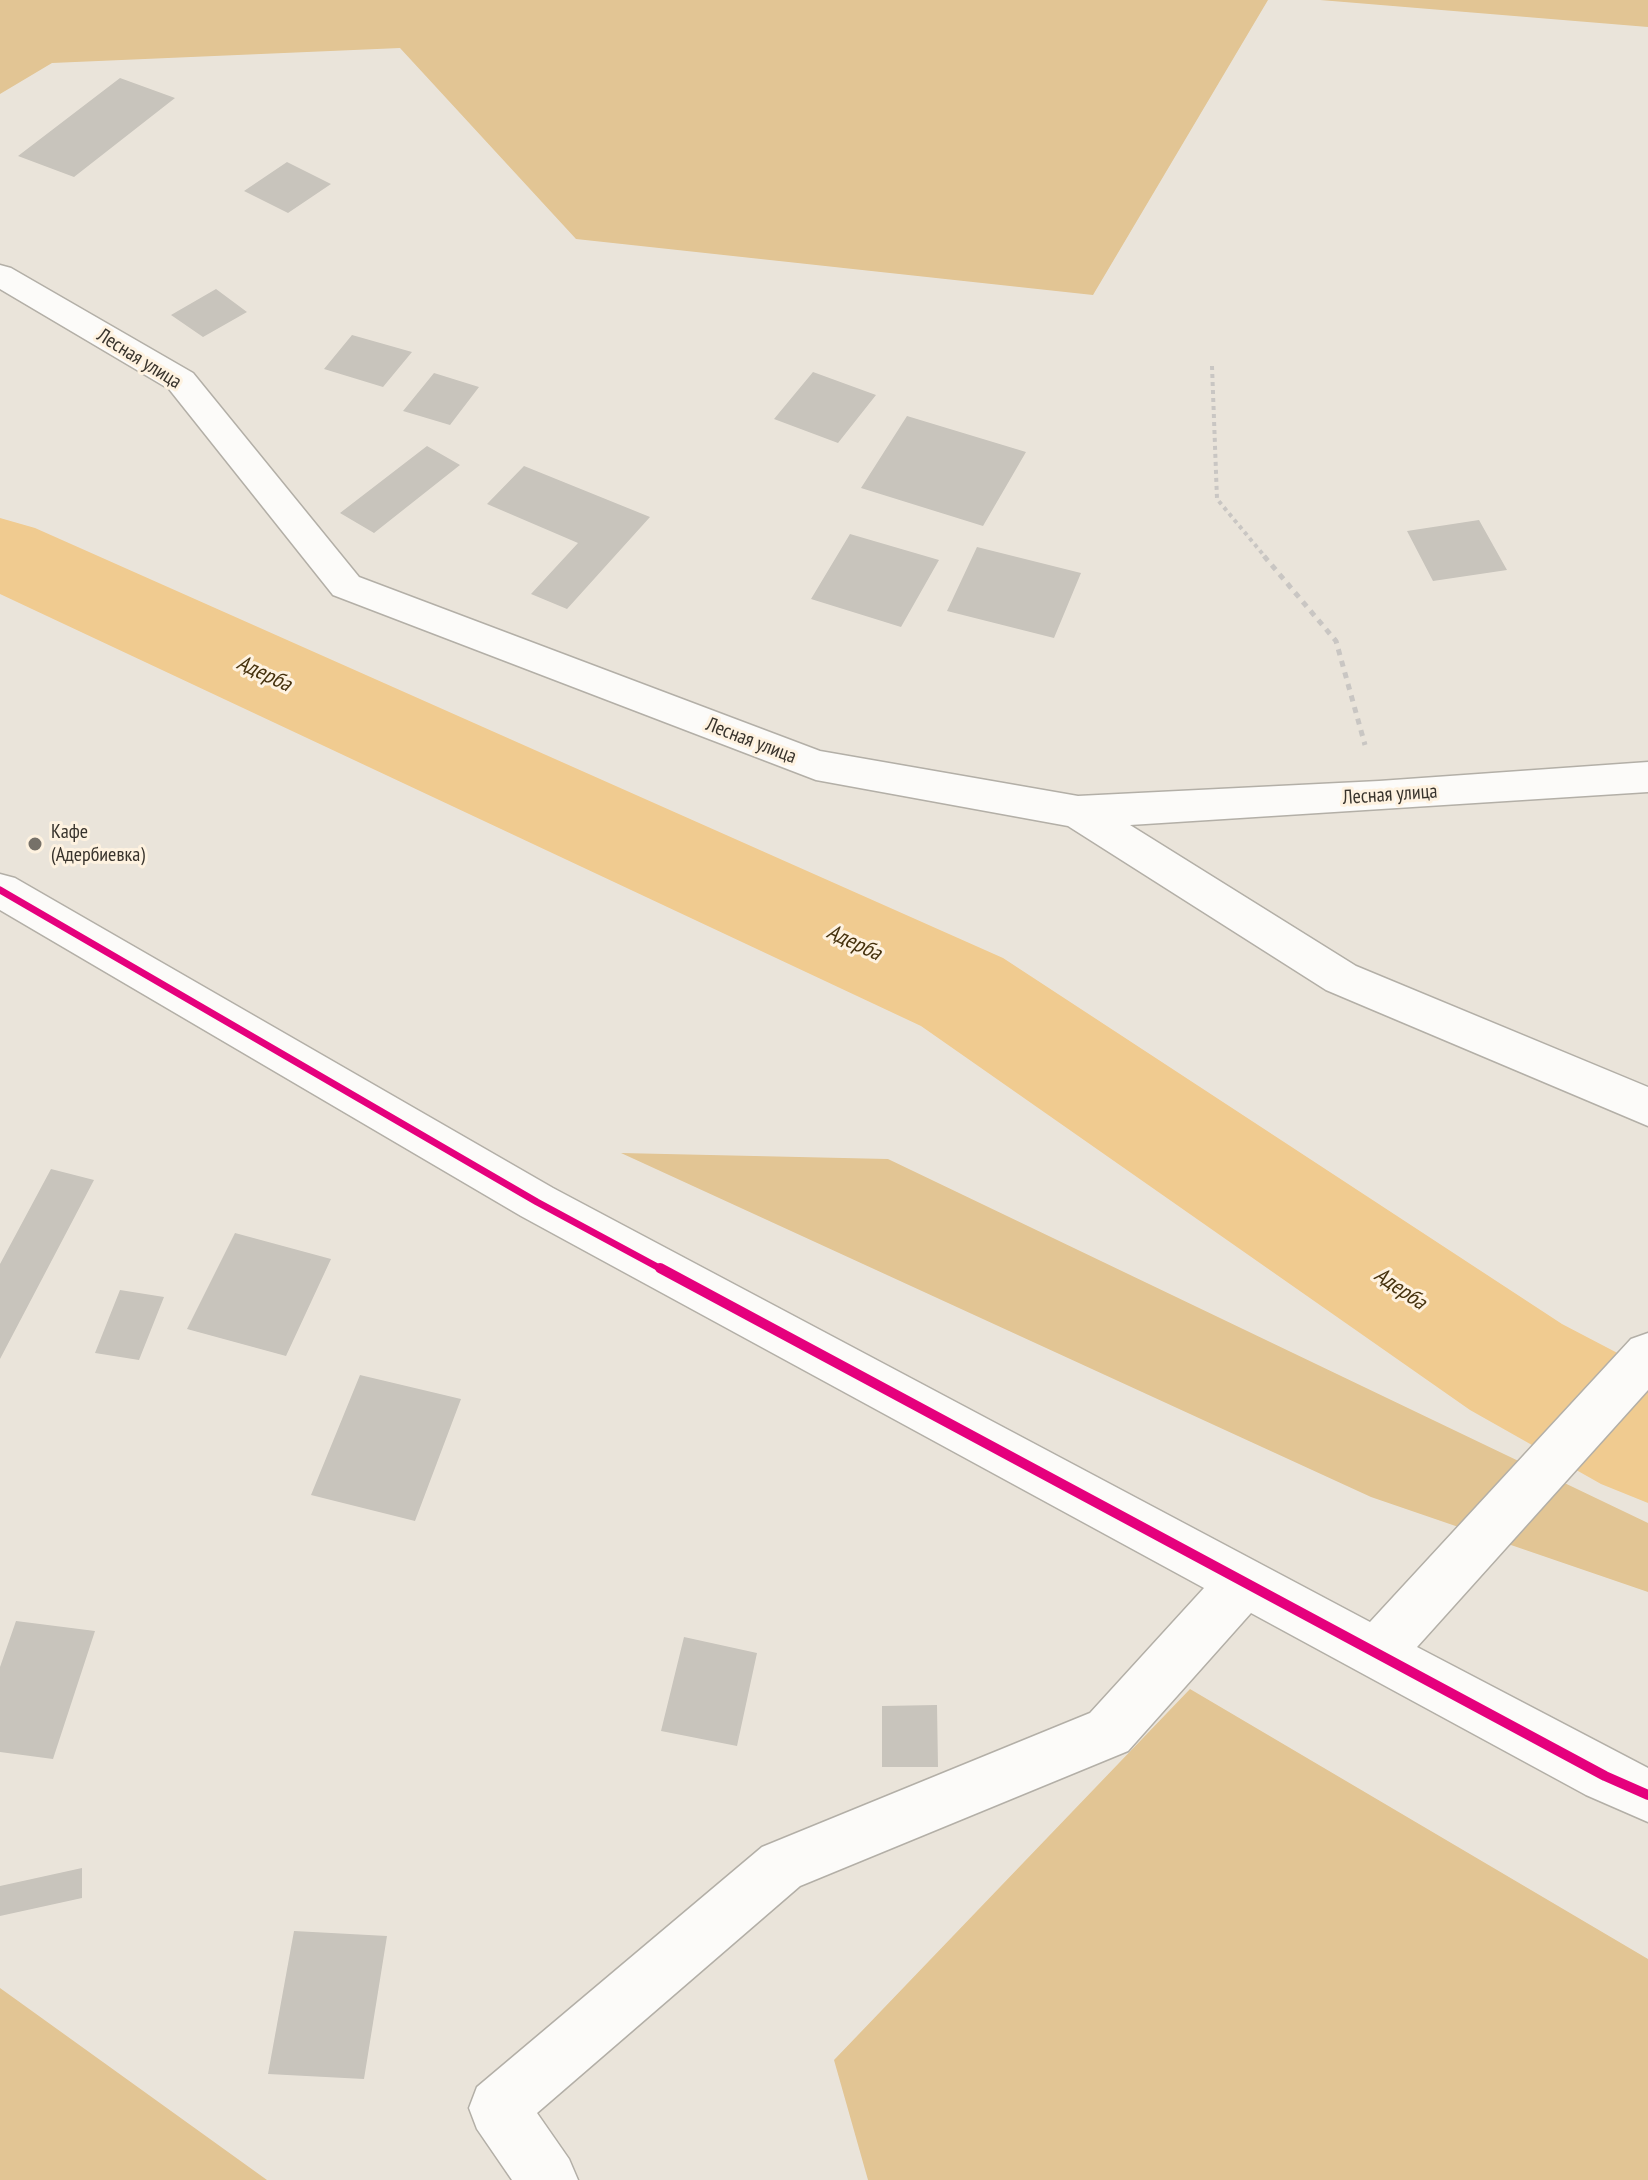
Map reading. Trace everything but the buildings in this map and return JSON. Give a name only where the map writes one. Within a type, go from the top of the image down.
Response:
[{"type":"street","name":"Лесная улица","points":[[0,275],[181,381],[346,586],[816,765],[1078,812],[1379,796],[1648,777]]},
{"type":"street","points":[[1078,812],[1341,978],[1648,1107]]},
{"type":"street","points":[[0,890],[537,1202],[1605,1776],[1648,1795]]},
{"type":"street","points":[[1376,1653],[1648,1355]]},
{"type":"street","points":[[548,2180],[498,2108],[781,1866],[1109,1732],[1244,1582]]},
{"type":"path","points":[[1212,366],[1217,499],[1336,641],[1379,796]]},
{"type":"shaded area","points":[[0,0],[1268,0],[1093,295],[576,239],[400,48],[52,63],[0,94]]},
{"type":"shaded area","points":[[1320,0],[1648,0],[1648,27]]},
{"type":"shaded area","points":[[621,1153],[888,1159],[1648,1523],[1648,1592],[1371,1497]]},
{"type":"shaded area","points":[[1190,1689],[1648,1959],[1648,2180],[868,2180],[834,2060]]},
{"type":"shaded area","points":[[0,1988],[267,2180],[0,2180]]},
{"type":"waterway","name":"Адерба","points":[[0,553],[962,992],[1516,1367],[1648,1439]]},
{"type":"transit line","points":[[0,890],[537,1202],[1605,1776],[1648,1795]]},
{"type":"place","name":"Кафе (Адербиевка)","points":[[35,844]]}]
